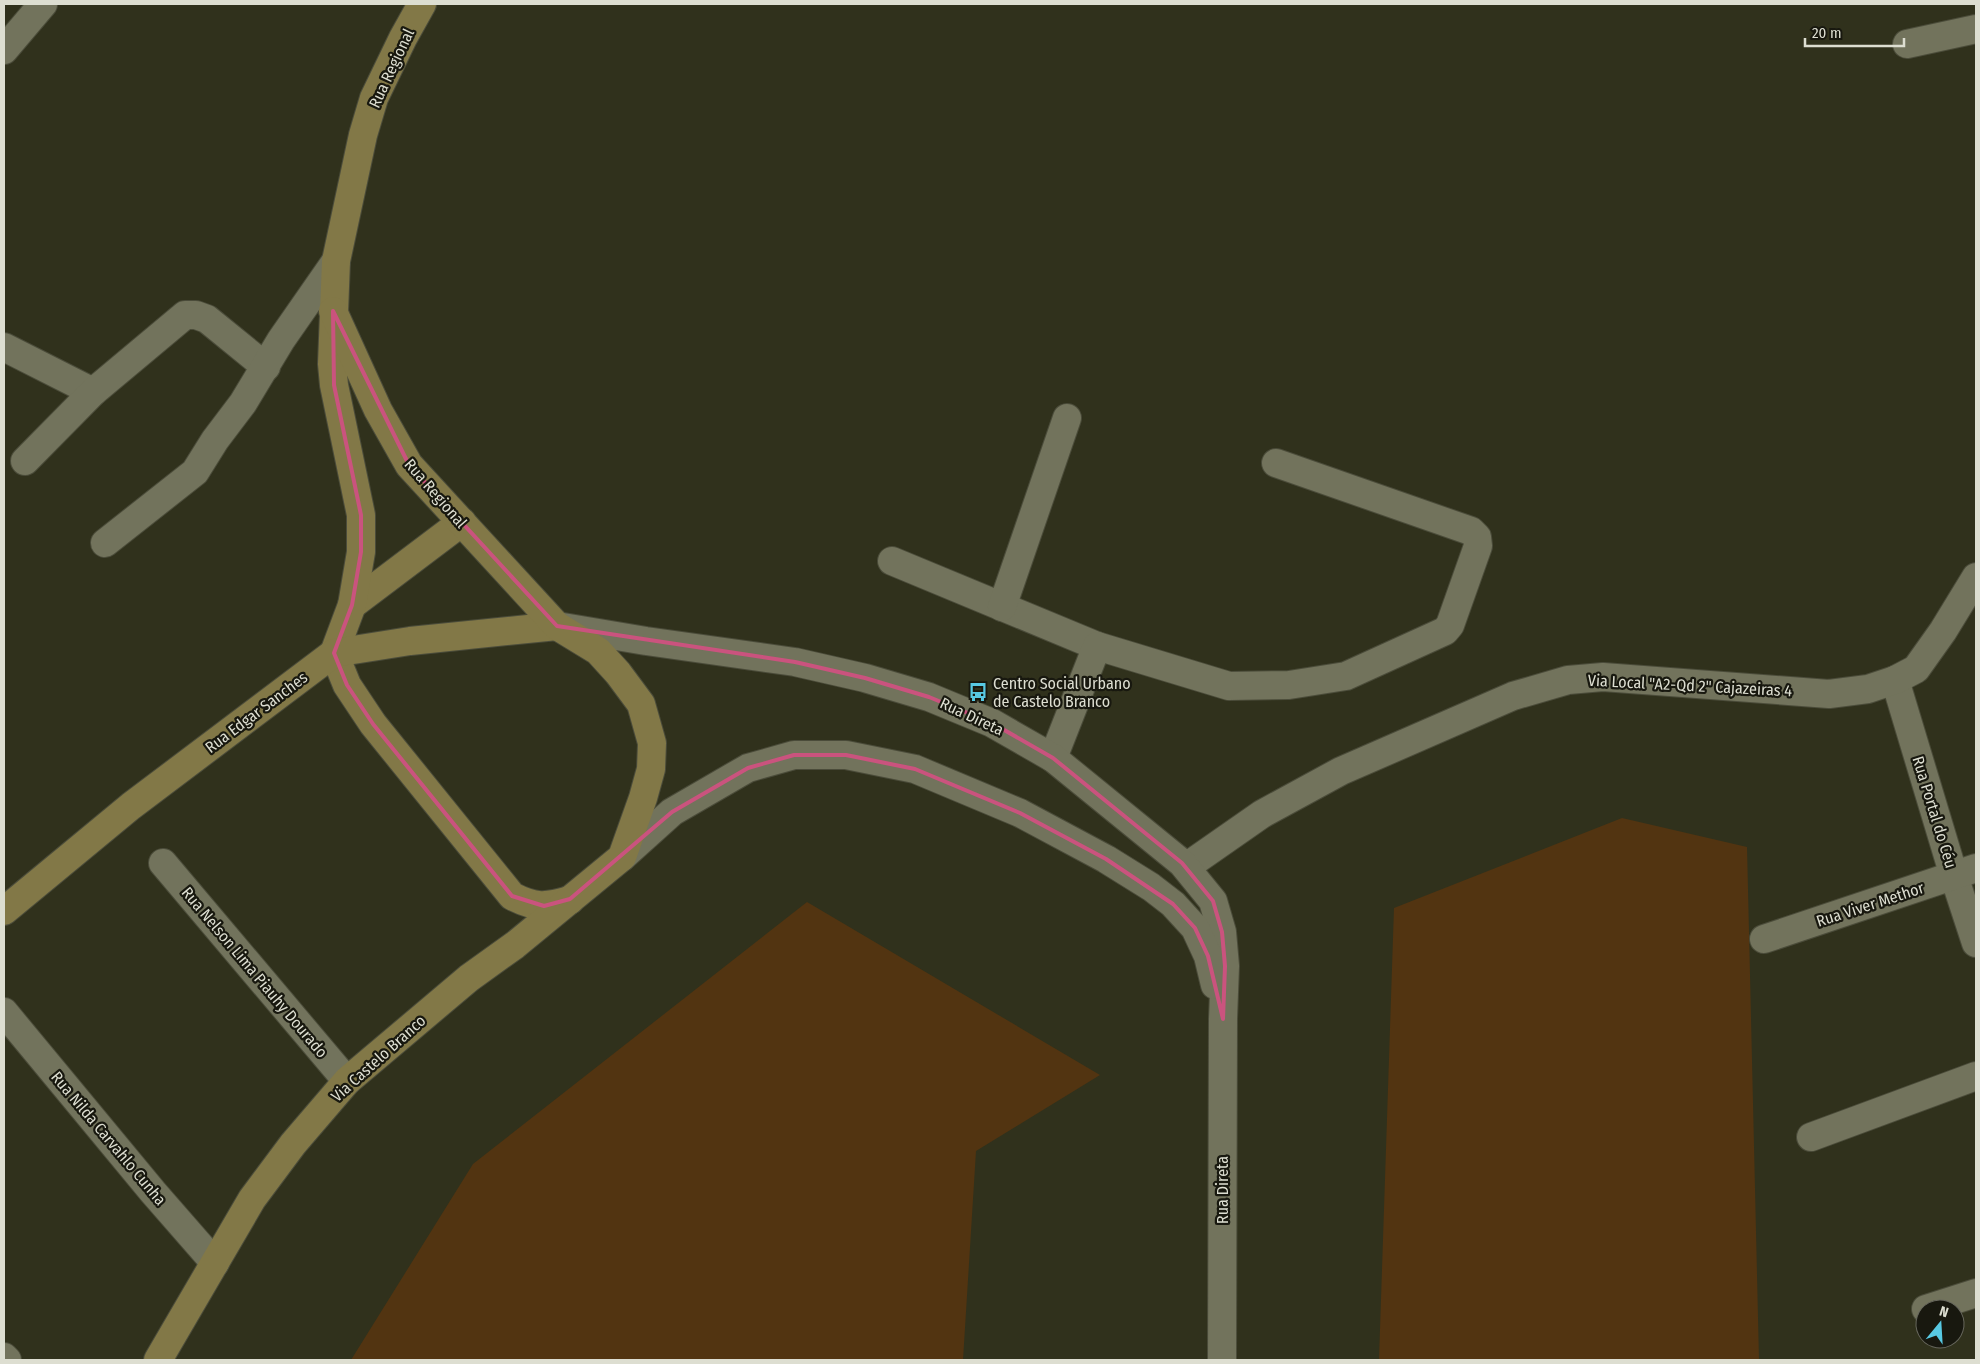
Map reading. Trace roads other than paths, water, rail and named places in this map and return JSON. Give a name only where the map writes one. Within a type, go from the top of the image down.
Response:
[{"type":"main road","name":"Rua Regional","points":[[334,653],[352,605],[361,552],[361,515],[334,385],[332,364],[336,261],[363,135],[374,98],[422,4]]},
{"type":"main road","name":"Rua Regional","points":[[333,312],[378,410],[409,465],[557,626],[598,652],[618,673],[641,704],[652,743],[651,769],[622,857]]},
{"type":"main road","points":[[352,605],[462,522]]},
{"type":"main road","name":"Rua Edgar Sanches","points":[[4,910],[131,806],[334,653],[410,641],[557,626]]},
{"type":"main road","points":[[334,653],[347,685],[373,724],[512,896],[526,903],[544,906],[550,906],[570,899]]},
{"type":"main road","name":"Via Castelo Branco","points":[[158,1360],[252,1199],[293,1144],[347,1082],[469,978],[515,945],[622,857]]},
{"type":"street","points":[[4,50],[43,4]]},
{"type":"street","points":[[1907,44],[1976,29]]},
{"type":"street","points":[[105,543],[195,472],[215,440],[243,403],[281,340],[336,261]]},
{"type":"street","points":[[25,461],[92,392],[185,315],[196,315],[207,319],[266,367]]},
{"type":"street","points":[[4,346],[92,392]]},
{"type":"street","points":[[1002,607],[1067,418]]},
{"type":"street","points":[[892,561],[1097,646],[1229,686],[1289,685],[1346,676],[1445,631],[1450,625],[1478,546],[1477,536],[1471,531],[1276,463]]},
{"type":"street","name":"Via Local \"A2-Qd 2\" Cajazeiras 4","points":[[1186,867],[1262,814],[1341,771],[1513,696],[1568,680],[1603,677],[1829,694],[1868,689],[1896,680],[1916,669],[1943,631],[1976,577]]},
{"type":"street","name":"Rua Direta","points":[[557,626],[646,641],[795,662],[865,678],[929,697],[983,720],[1053,758],[1142,829],[1186,867],[1213,901],[1222,932],[1225,966],[1223,1019],[1222,1360]]},
{"type":"street","points":[[1053,758],[1097,646]]},
{"type":"street","name":"Rua Portal do Céu","points":[[1896,680],[1965,872],[1976,943]]},
{"type":"street","name":"Rua Direta","points":[[622,857],[672,812],[748,768],[794,755],[846,755],[915,769],[1020,812],[1106,859],[1151,887],[1173,904],[1195,928],[1208,956],[1223,1019]]},
{"type":"street","points":[[1106,859],[1142,829]]},
{"type":"street","name":"Rua Nelson Lima Piauhy Dourado","points":[[163,863],[347,1082]]},
{"type":"street","name":"Rua Viver Methor","points":[[1764,939],[1965,872]]},
{"type":"street","name":"Rua Nilda Carvahlo Cunha","points":[[4,1012],[215,1264]]},
{"type":"street","points":[[1812,1136],[1976,1076]]},
{"type":"street","points":[[1957,1299],[1976,1293]]},
{"type":"street","points":[[4,1356],[7,1360]]},
{"type":"place","name":"Centro Social Urbano de Castelo Branco","points":[[978,692]]}]
